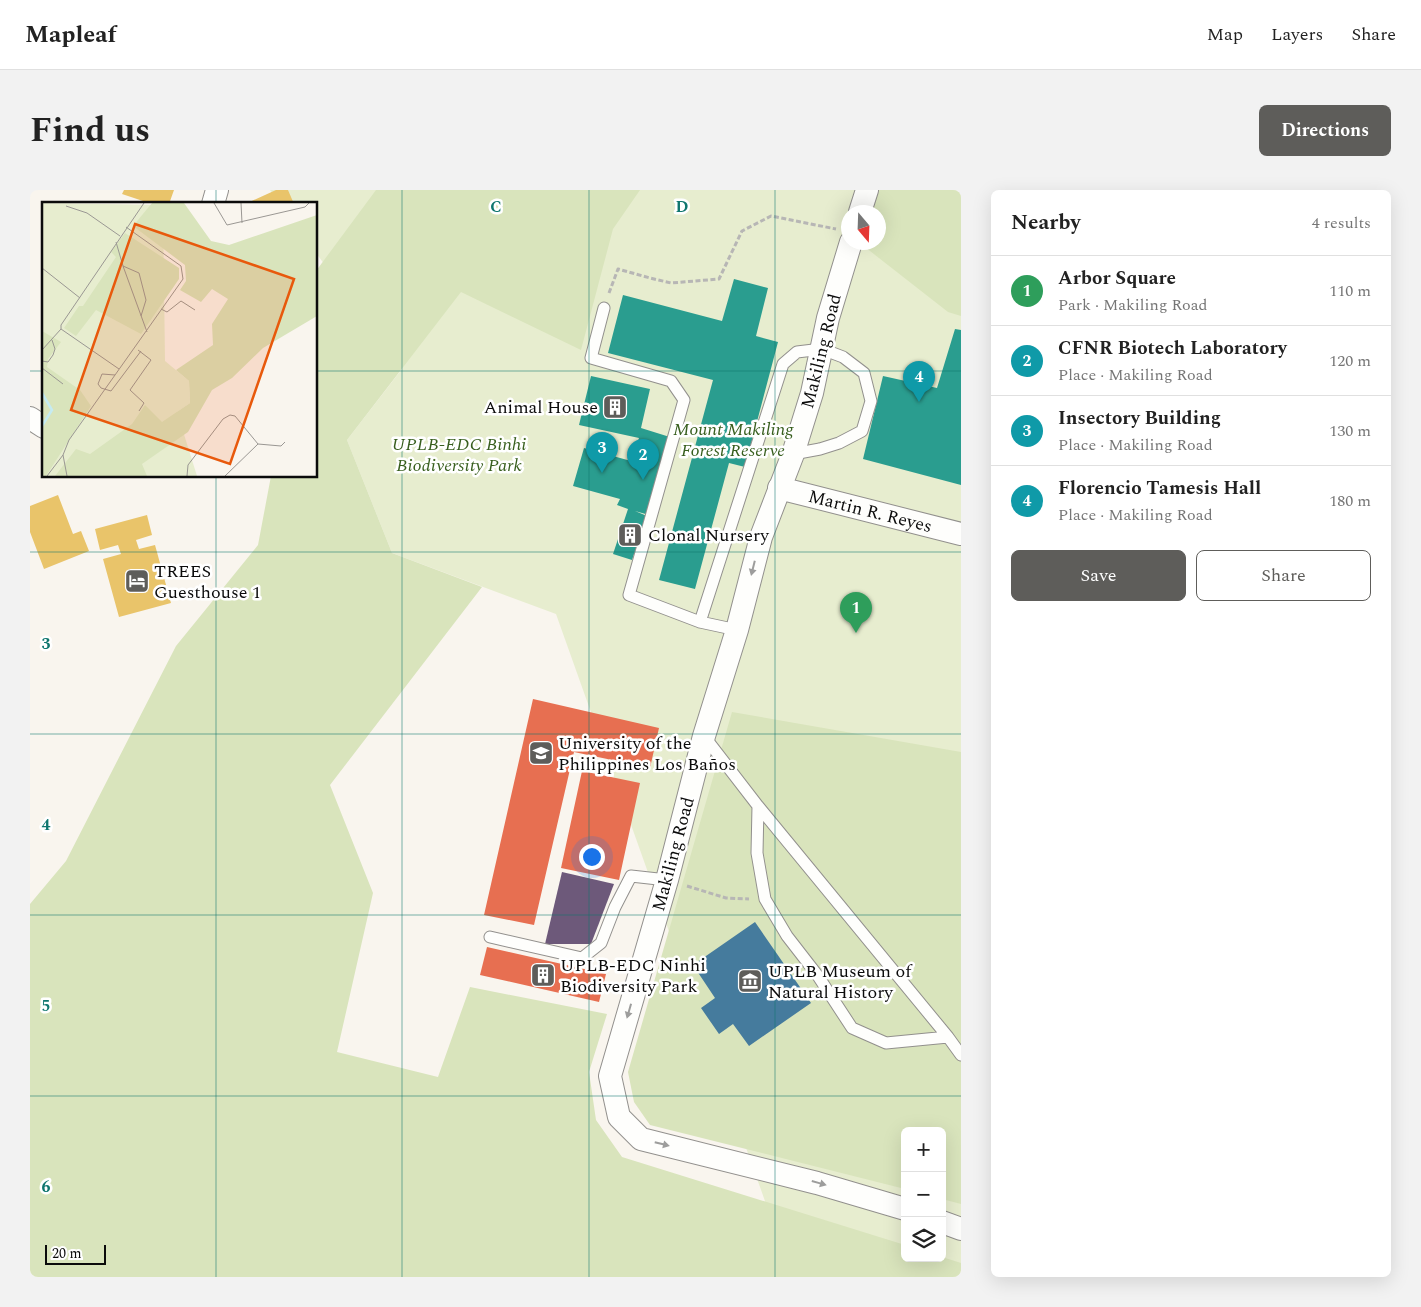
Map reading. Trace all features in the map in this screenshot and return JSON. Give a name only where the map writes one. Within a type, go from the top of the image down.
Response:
[{"type":"street","points":[[214,202],[218,190]]},
{"type":"street","points":[[862,205],[867,190]]},
{"type":"street","name":"Makiling Road","points":[[844,250],[812,393],[793,454],[761,537],[737,630],[704,736],[676,883],[610,1076],[619,1118],[641,1139],[817,1182],[901,1209]]},
{"type":"street","points":[[30,418],[42,426]]},
{"type":"street","name":"Martin R. Reyes","points":[[779,488],[961,534]]},
{"type":"street","points":[[946,1223],[961,1229]]},
{"type":"lane","points":[[604,308],[591,358],[672,381],[684,400],[628,595],[700,622],[737,630]]},
{"type":"lane","points":[[700,622],[783,364],[797,352],[822,349],[843,357],[864,373],[871,402],[862,431],[839,443],[793,454]]},
{"type":"lane","points":[[704,736],[758,806],[961,1055]]},
{"type":"lane","points":[[758,806],[758,853],[764,900],[852,1028],[886,1043],[948,1037]]},
{"type":"lane","points":[[490,937],[582,958],[601,943],[614,907],[631,876],[676,883]]},
{"type":"path","points":[[604,308],[618,269],[671,282],[719,279],[742,231],[771,216],[841,235]]},
{"type":"path","points":[[676,883],[726,898],[764,900]]},
{"type":"green space","name":"Mount Makiling Forest Reserve","points":[[270,190],[961,190],[961,1277],[792,1277],[556,614],[392,553],[347,440],[402,369],[318,256],[318,202],[279,202]]},
{"type":"green space","points":[[376,190],[640,190],[613,229],[581,350],[461,292],[347,440],[392,553],[482,587],[330,785],[373,893],[337,1052],[438,1077],[470,987],[607,1014],[589,1072],[596,1120],[622,1157],[901,1244],[901,1262],[946,1262],[946,1258],[961,1263],[961,1277],[30,1277],[30,904],[66,861],[176,646],[258,545],[271,478],[318,478],[318,268]]},
{"type":"green space","points":[[872,190],[961,190],[961,316],[948,312],[869,250],[886,250],[886,205],[869,205]]},
{"type":"green space","points":[[732,712],[961,752],[961,1204],[946,1200],[946,1127],[901,1127],[901,1188],[650,1125],[634,1102],[628,1072]]},
{"type":"building: Homes","points":[[124,190],[174,190],[170,202],[146,202],[122,194]]},
{"type":"building: Homes","points":[[276,190],[288,190],[293,202],[249,202]]},
{"type":"building: Homes","points":[[58,495],[73,534],[81,531],[89,551],[44,569],[30,532],[30,506]]},
{"type":"building: Homes","name":"TREES Guesthouse 1","points":[[147,515],[152,535],[136,540],[139,549],[155,545],[171,603],[119,617],[103,559],[121,554],[118,545],[100,550],[95,529]]},
{"type":"building: Shops","points":[[533,699],[659,728],[650,768],[574,752],[534,925],[484,915]]},
{"type":"building: Shops","points":[[582,771],[640,783],[619,880],[561,868]]},
{"type":"building: Shops","name":"UPLB-EDC Ninhi Biodiversity Park","points":[[487,947],[606,974],[599,1002],[480,975]]},
{"type":"building: Offices","points":[[562,872],[614,884],[591,944],[545,944]]},
{"type":"building: Schools","points":[[734,279],[768,288],[756,336],[778,342],[745,467],[729,463],[695,589],[659,580],[713,380],[608,353],[623,295],[722,321]]},
{"type":"building: Schools","points":[[955,329],[961,330],[961,485],[863,459],[883,376],[937,388]]},
{"type":"building: Schools","points":[[591,376],[650,389],[641,428],[673,438],[649,515],[635,511],[647,516],[632,560],[613,554],[628,509],[617,505],[620,499],[573,486],[584,448],[631,461],[639,438],[579,425]]},
{"type":"building: Public","name":"UPLB Museum of Natural History","points":[[755,922],[811,1003],[749,1046],[733,1024],[719,1034],[701,1008],[715,998],[693,965]]},
{"type":"place","name":"Florencio Tamesis Hall","points":[[919,402]]},
{"type":"place","name":"Animal House","points":[[615,407]]},
{"type":"place","name":"Insectory Building","points":[[602,473]]},
{"type":"place","name":"CFNR Biotech Laboratory","points":[[643,480]]},
{"type":"place","name":"Clonal Nursery","points":[[630,535]]},
{"type":"place","name":"TREES Guesthouse 1","points":[[137,581]]},
{"type":"place","name":"Arbor Square","points":[[856,633]]},
{"type":"place","name":"University of the Philippines Los Baños","points":[[541,753]]},
{"type":"place","name":"UPLB-EDC Ninhi Biodiversity Park","points":[[543,975]]},
{"type":"place","name":"UPLB Museum of Natural History","points":[[750,981]]},
{"type":"park label","name":"UPLB-EDC Binhi Biodiversity Park","points":[[459,454]]}]
